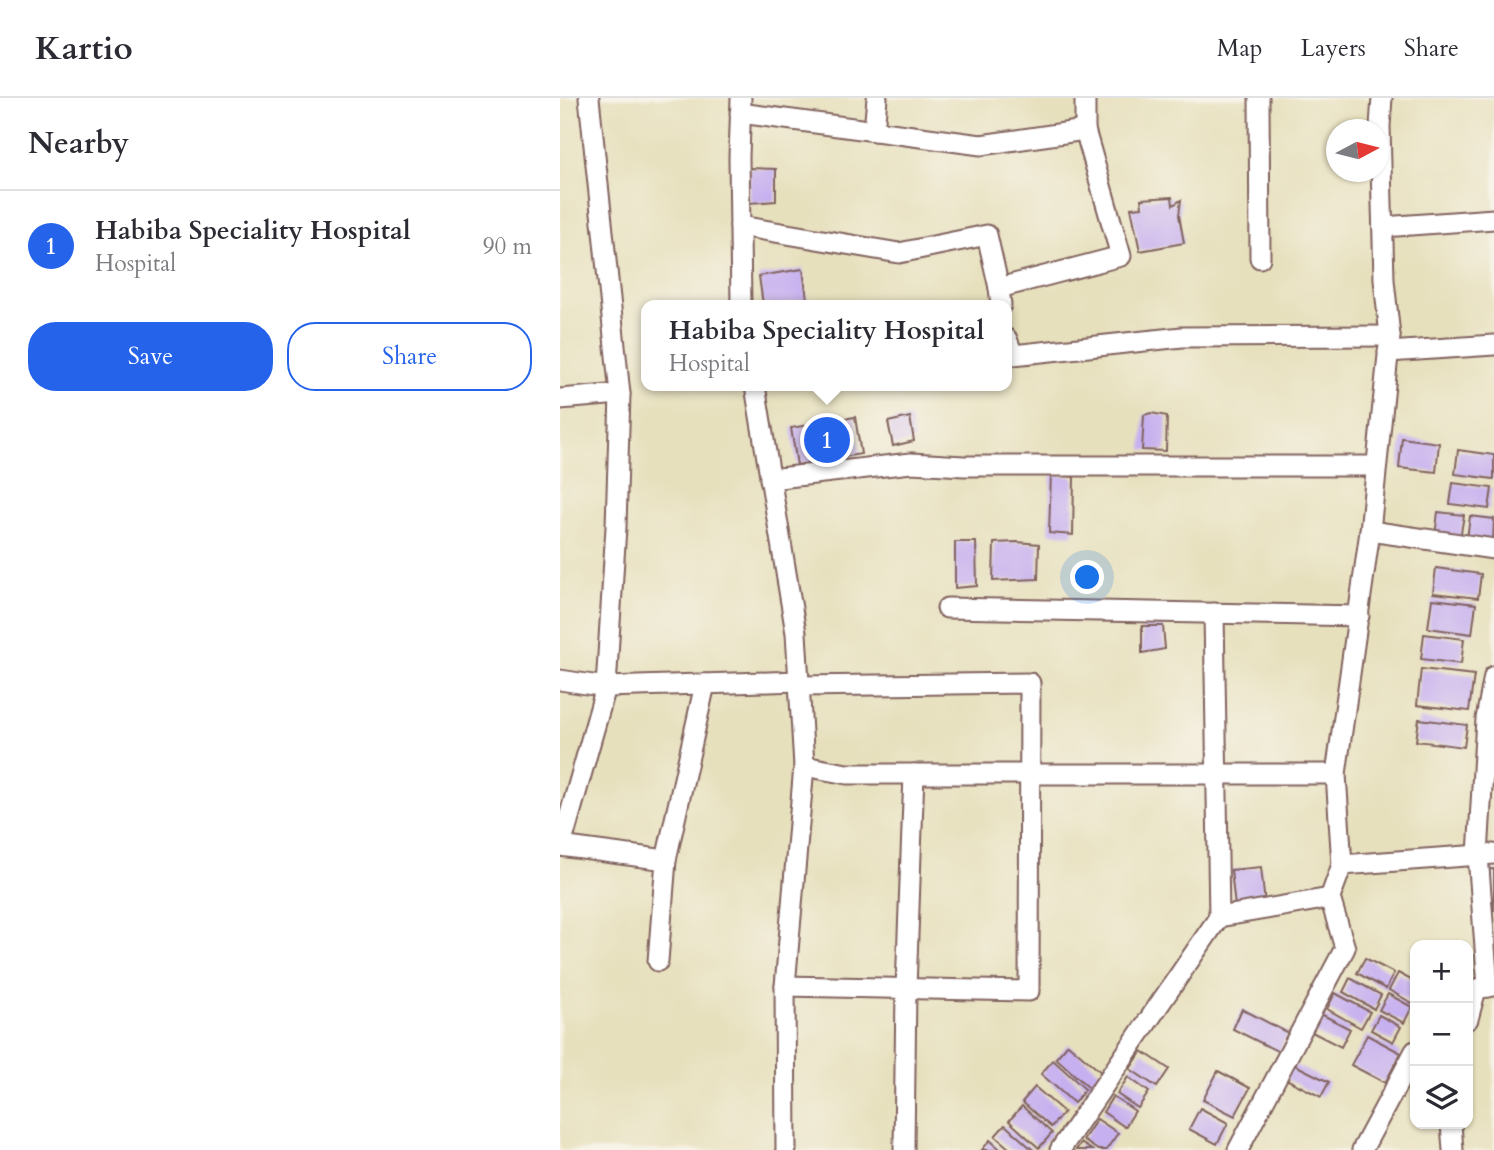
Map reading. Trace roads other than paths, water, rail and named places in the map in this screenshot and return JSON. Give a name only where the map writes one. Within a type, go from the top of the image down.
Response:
[{"type":"street","points":[[589,98],[620,394],[616,527],[606,687],[560,846],[666,860]]},
{"type":"street","points":[[874,131],[877,98]]},
{"type":"street","points":[[740,226],[899,253],[987,235],[1000,297],[1121,256],[1086,130],[1085,98]]},
{"type":"street","points":[[1259,98],[1261,258]]},
{"type":"street","points":[[1238,1150],[1345,948],[1330,898],[1342,865],[1336,774],[1370,531],[1389,344],[1384,279],[1380,126],[1382,98]]},
{"type":"street","points":[[741,300],[741,106],[874,131],[981,145],[1086,130]]},
{"type":"street","points":[[1383,228],[1494,219]]},
{"type":"street","points":[[1012,352],[1013,355],[1182,337],[1494,345]]},
{"type":"street","points":[[756,391],[796,633],[804,766],[785,986],[786,1150]]},
{"type":"street","points":[[560,399],[620,394]]},
{"type":"street","points":[[770,479],[911,463],[964,466],[1376,466]]},
{"type":"street","points":[[1370,531],[1494,549]]},
{"type":"street","points":[[947,608],[1359,616]]},
{"type":"street","points":[[1060,1150],[1219,917],[1214,613]]},
{"type":"street","points":[[1473,1008],[1482,988],[1486,719],[1494,676]]},
{"type":"street","points":[[560,680],[606,687],[1030,683],[1029,991],[785,986]]},
{"type":"street","points":[[658,961],[666,860],[705,684]]},
{"type":"street","points":[[804,766],[847,774],[1336,774]]},
{"type":"street","points":[[904,1150],[906,988],[915,774]]},
{"type":"street","points":[[1342,865],[1486,854]]},
{"type":"street","points":[[1219,917],[1330,898]]},
{"type":"street","points":[[1362,1150],[1410,1060]]},
{"type":"street","points":[[1451,1129],[1453,1150]]},
{"type":"place","name":"Habiba Speciality Hospital","points":[[827,440]]}]
